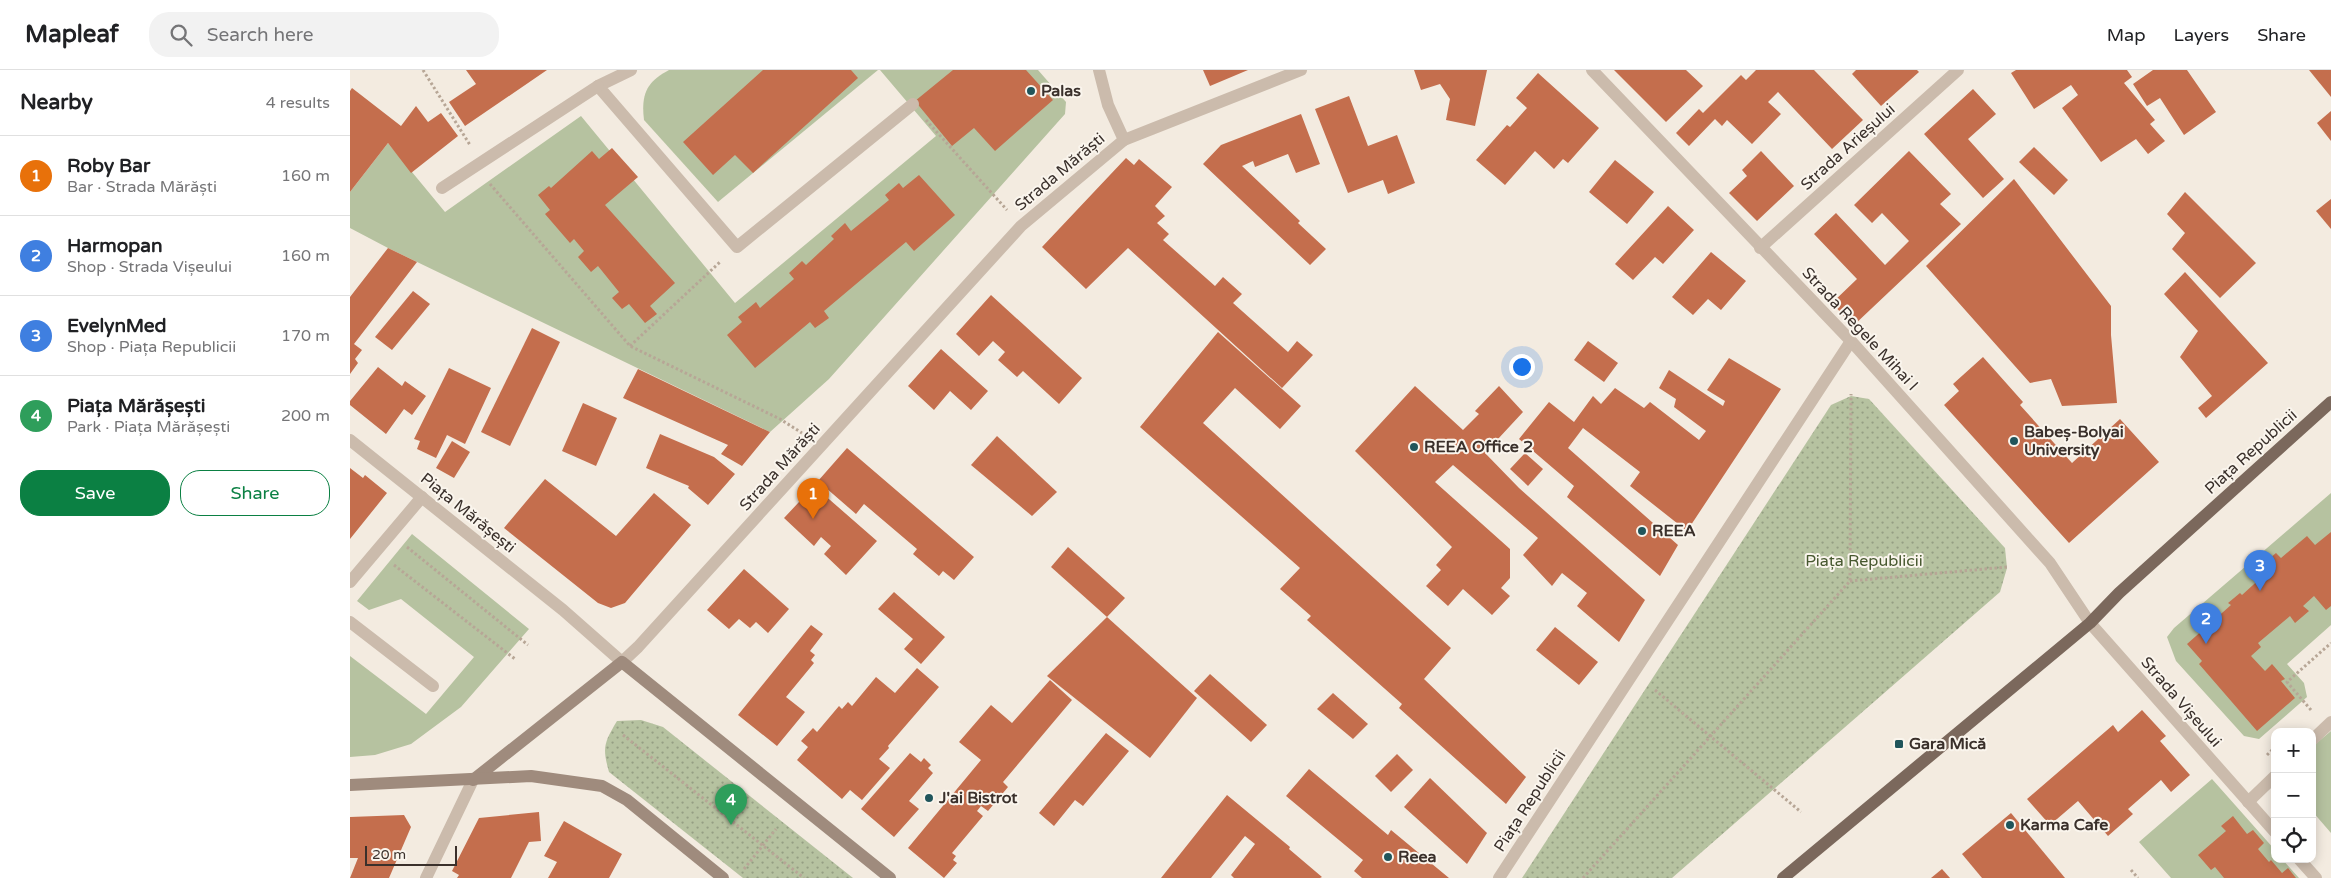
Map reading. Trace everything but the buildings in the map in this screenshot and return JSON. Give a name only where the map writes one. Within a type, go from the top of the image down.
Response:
[{"type":"main road","name":"Piața Republicii","points":[[1783,878],[2090,622],[2119,593],[2331,402]]},
{"type":"main road","name":"Strada Mărăști","points":[[473,780],[622,662]]},
{"type":"main road","name":"Piața Mărășești","points":[[622,662],[890,878]]},
{"type":"main road","points":[[350,785],[531,776],[602,786],[627,800],[723,878]]},
{"type":"street","points":[[442,188],[598,86],[631,70]]},
{"type":"street","name":"Strada Mărăști","points":[[622,662],[638,647],[1020,226],[1124,140],[1108,105],[1099,70]]},
{"type":"street","points":[[1124,140],[1301,70]]},
{"type":"street","name":"Strada Regele Mihai I","points":[[1592,70],[1760,248],[1851,341],[2050,563],[2090,622]]},
{"type":"street","name":"Strada Arieșului","points":[[1760,248],[1958,70]]},
{"type":"street","points":[[598,86],[737,246],[913,104]]},
{"type":"street","name":"Piața Republicii","points":[[1500,878],[1851,341]]},
{"type":"street","name":"Piața Mărășești","points":[[350,440],[563,610],[622,662]]},
{"type":"street","points":[[350,582],[422,497]]},
{"type":"street","points":[[350,622],[433,686]]},
{"type":"street","name":"Strada Vișeului","points":[[2090,622],[2271,828]]},
{"type":"street","points":[[2316,736],[2331,722]]},
{"type":"street","name":"Strada Mărăști","points":[[426,878],[473,780]]},
{"type":"street","points":[[2248,802],[2271,780]]},
{"type":"street","points":[[2303,863],[2316,878]]},
{"type":"path","points":[[423,70],[478,164],[630,346],[780,419],[802,433]]},
{"type":"path","points":[[913,104],[1007,210]]},
{"type":"path","points":[[630,346],[737,246]]},
{"type":"path","points":[[1583,878],[1850,581],[1851,394]]},
{"type":"path","points":[[390,534],[528,645]]},
{"type":"path","points":[[376,551],[515,659]]},
{"type":"path","points":[[1850,581],[2007,566]]},
{"type":"path","points":[[2312,709],[2287,682],[2331,643]]},
{"type":"path","points":[[1655,690],[1801,812]]},
{"type":"path","points":[[623,735],[804,878]]},
{"type":"path","points":[[742,871],[776,829]]},
{"type":"path","points":[[2131,870],[2138,878]]},
{"type":"green space","points":[[669,70],[878,70],[718,202],[644,120],[643,103],[647,90],[655,79]]},
{"type":"green space","points":[[880,70],[1038,70],[1066,102],[1065,114],[829,379],[770,432],[350,228],[350,192],[388,143],[445,212],[581,116],[735,303],[936,136]]},
{"type":"green space","name":"Piața Republicii","points":[[1851,396],[1869,399],[2005,548],[2007,568],[2000,592],[1672,878],[1522,878],[1831,405]]},
{"type":"green space","points":[[2331,493],[2331,625],[2287,664],[2304,683],[2307,697],[2259,739],[2244,736],[2176,661],[2167,637],[2174,628]]},
{"type":"green space","points":[[412,534],[529,629],[461,707],[411,744],[375,755],[350,757],[350,656],[426,714],[474,657],[401,599],[369,610],[357,601]]},
{"type":"green space","points":[[641,720],[663,727],[853,878],[743,878],[609,772],[605,757],[605,745],[617,721]]},
{"type":"green space","points":[[2331,731],[2331,833],[2316,816],[2316,744]]},
{"type":"green space","points":[[2212,779],[2271,845],[2271,863],[2286,863],[2299,878],[2171,878],[2139,842]]},
{"type":"place","name":"Palas","points":[[1031,91]]},
{"type":"place","name":"Babeș-Bolyai University","points":[[2014,441]]},
{"type":"place","name":"REEA Office 2","points":[[1414,447]]},
{"type":"place","name":"Roby Bar","points":[[813,519]]},
{"type":"place","name":"REEA","points":[[1642,531]]},
{"type":"place","name":"EvelynMed","points":[[2260,591]]},
{"type":"place","name":"Harmopan","points":[[2206,644]]},
{"type":"place","name":"Gara Mică","points":[[1899,744]]},
{"type":"place","name":"J'ai Bistrot","points":[[929,798]]},
{"type":"place","name":"Piața Mărășești","points":[[731,825]]},
{"type":"place","name":"Karma Cafe","points":[[2010,825]]},
{"type":"place","name":"Reea","points":[[1388,857]]}]
